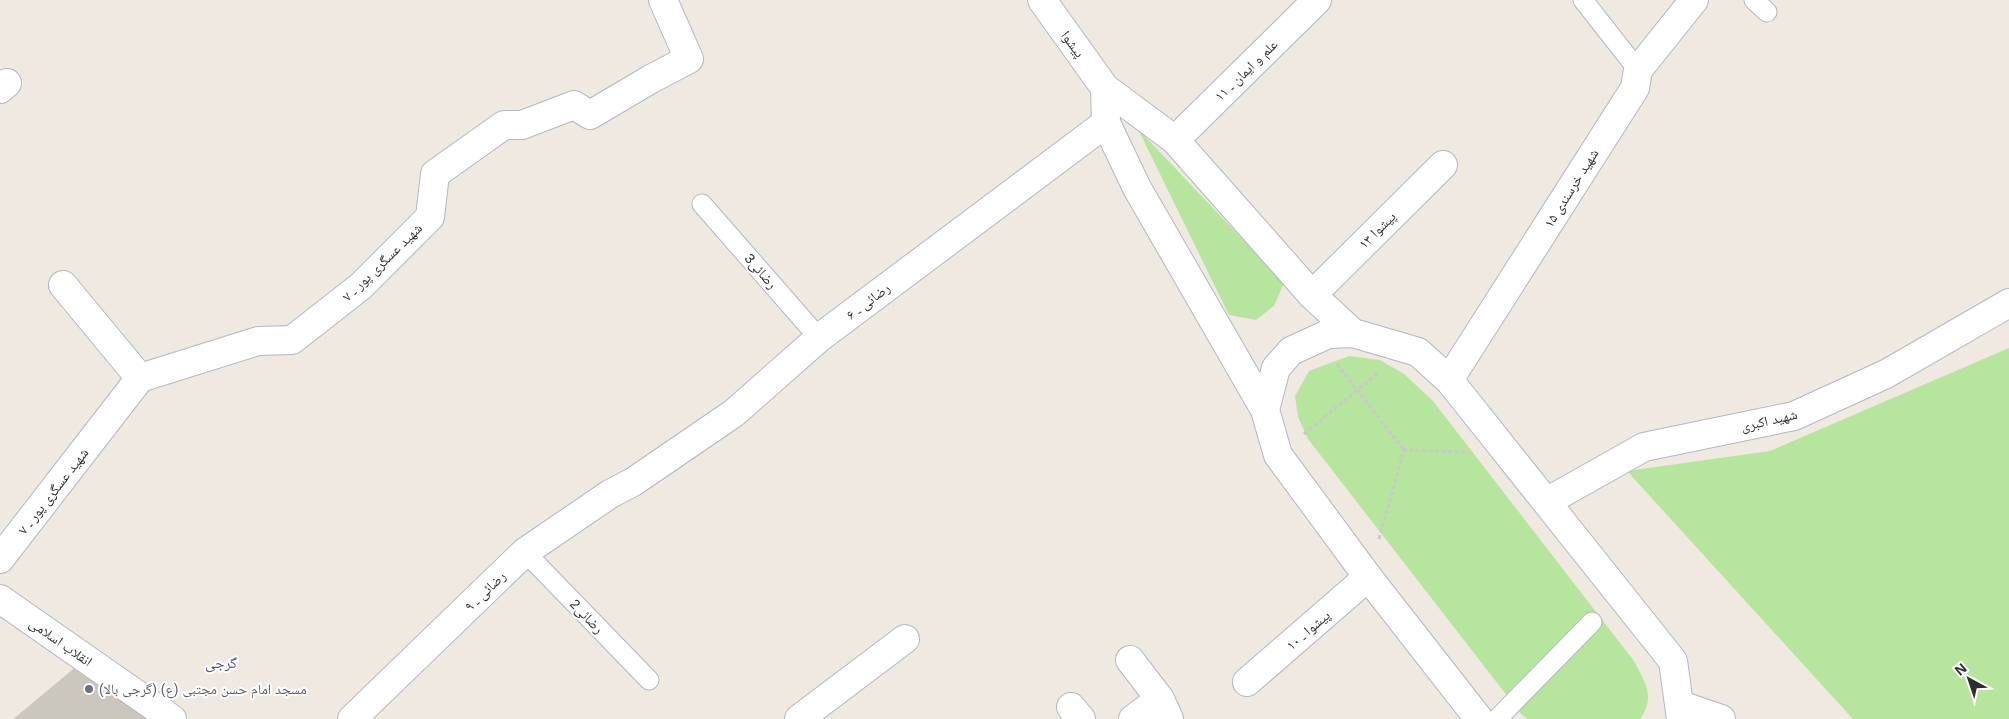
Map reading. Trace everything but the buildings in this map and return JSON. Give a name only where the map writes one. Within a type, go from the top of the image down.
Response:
[{"type":"street","name":"شهید عسگری پور ـ ۷","points":[[0,559],[140,378],[258,341],[292,340],[361,286],[430,217],[435,174],[504,126],[522,124],[574,105],[590,115],[689,59],[662,0]]},
{"type":"street","name":"پیشوا","points":[[1042,0],[1105,88],[1175,140],[1312,296],[1353,333]]},
{"type":"street","name":"علم و ایمان ـ ۱۱","points":[[1175,140],[1317,0]]},
{"type":"street","name":"شهید خرسندی ۱۵","points":[[1449,380],[1635,88],[1638,70],[1694,0]]},
{"type":"street","points":[[1105,88],[1106,123],[1137,188],[1265,410],[1278,455],[1368,578],[1479,719]]},
{"type":"street","name":"رضائی ـ ۶","points":[[633,482],[734,413],[819,338],[1106,123]]},
{"type":"street","name":"پیشوا ۱۳","points":[[1312,296],[1443,165]]},
{"type":"street","points":[[64,285],[140,378]]},
{"type":"street","name":"شهید اکبری","points":[[1548,501],[1644,446],[1794,416],[1886,374],[2009,303]]},
{"type":"street","points":[[1265,410],[1276,368],[1291,351],[1328,334],[1353,333],[1418,352],[1449,380],[1548,501],[1673,660],[1680,712],[1722,719]]},
{"type":"street","name":"رضائی ـ ۹","points":[[352,719],[525,552],[610,494],[633,482]]},
{"type":"street","name":"پیشوا ـ ۱۰","points":[[1247,682],[1368,578]]},
{"type":"street","name":"انقلاب اسلامی","points":[[0,599],[172,719]]},
{"type":"street","points":[[799,719],[905,639]]},
{"type":"street","points":[[1130,660],[1164,709],[1133,719]]},
{"type":"lane","points":[[1583,0],[1638,70]]},
{"type":"lane","name":"رضائی3","points":[[702,204],[819,338]]},
{"type":"lane","name":"رضائی2","points":[[525,552],[649,680]]},
{"type":"lane","points":[[1497,719],[1592,622]]},
{"type":"path","points":[[1316,339],[1358,388],[1404,450]]},
{"type":"path","points":[[1278,455],[1408,349]]},
{"type":"path","points":[[1404,450],[1508,453]]},
{"type":"path","points":[[1368,578],[1404,450]]},
{"type":"green space","points":[[1138,129],[1284,283],[1274,306],[1256,320],[1229,315]]},
{"type":"green space","points":[[2009,348],[2009,719],[1853,719],[1627,471],[1770,451]]},
{"type":"green space","points":[[1349,356],[1380,360],[1404,374],[1433,401],[1634,661],[1645,683],[1648,697],[1645,711],[1640,719],[1528,719],[1522,715],[1308,439],[1298,417],[1295,396],[1309,371]]},
{"type":"place","name":"مسجد امام حسن مجتبی (ع) (گرجی بالا)","points":[[89,689]]},
{"type":"district","name":"گرجی","points":[[221,663]]}]
